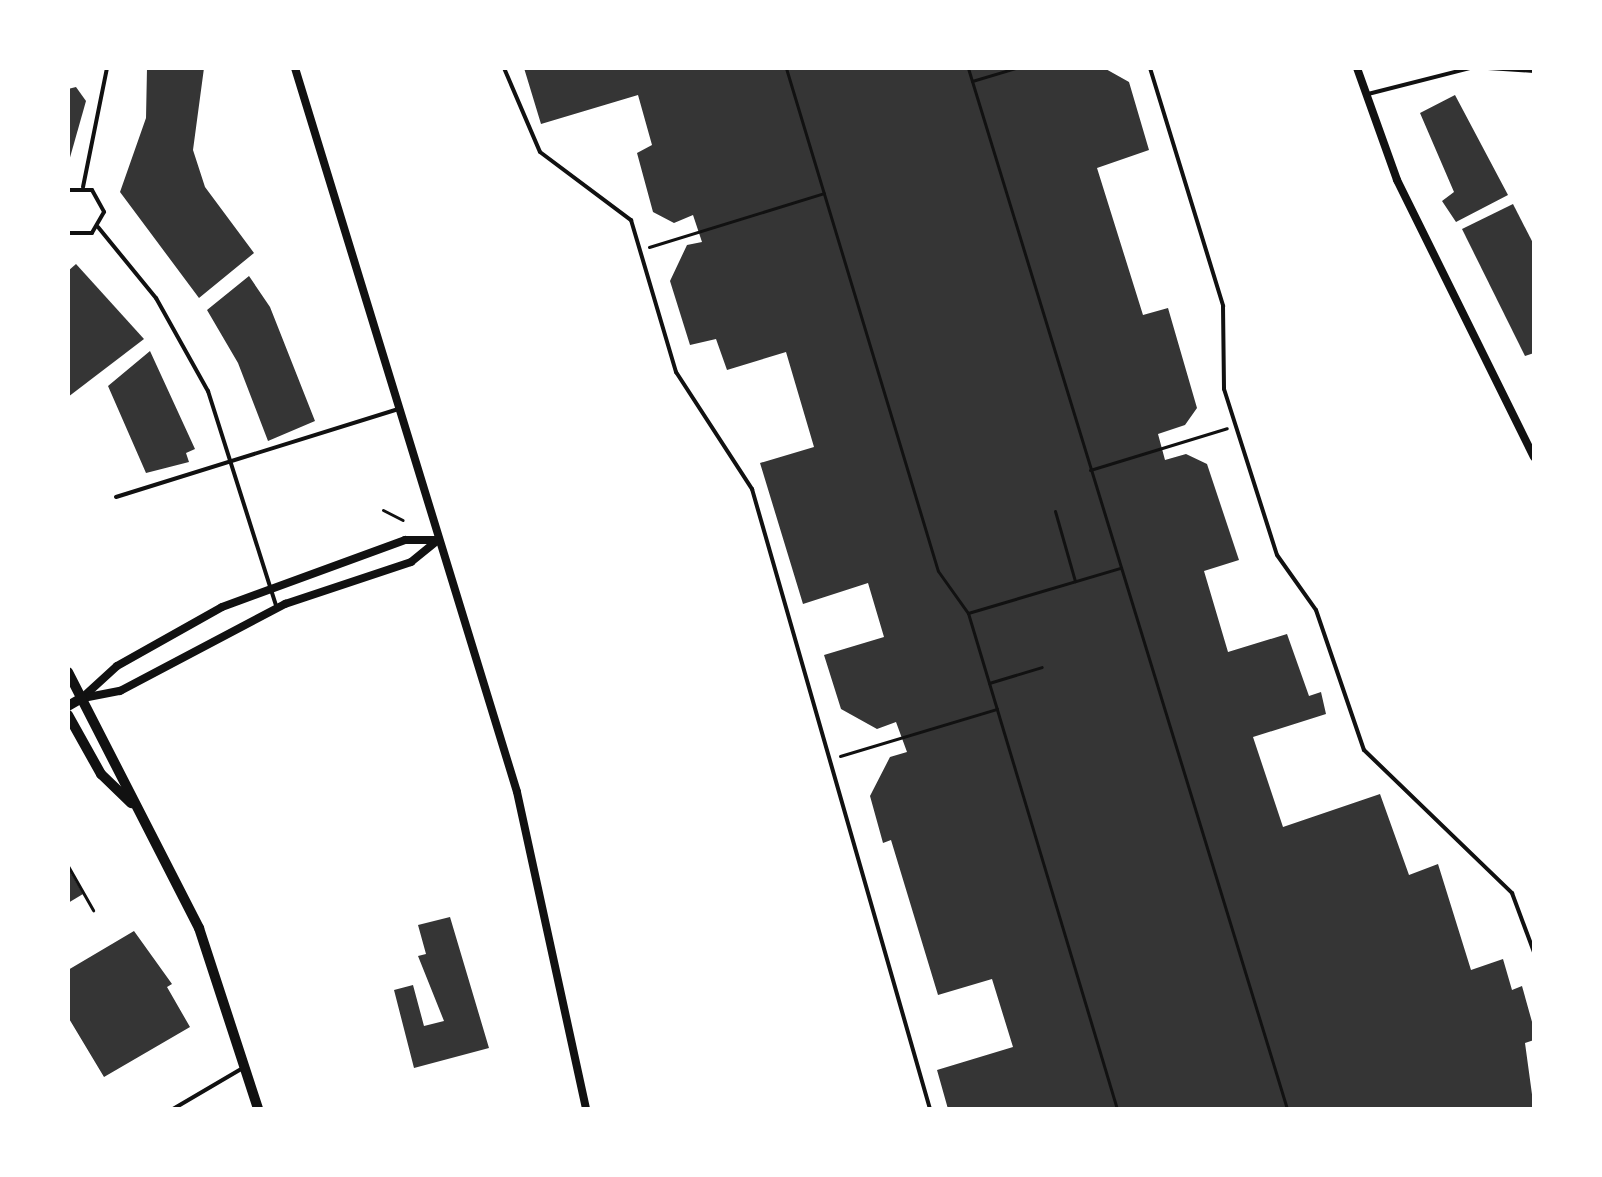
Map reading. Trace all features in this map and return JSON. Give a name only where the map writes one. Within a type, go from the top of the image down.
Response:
[{"type":"street","points":[[295,68],[517,792],[586,1109]]},
{"type":"street","points":[[1357,68],[1364,95],[1397,180],[1534,457]]},
{"type":"street","points":[[68,706],[82,698],[117,666],[271,586],[405,540],[438,540]]},
{"type":"street","points":[[82,698],[120,691],[277,608],[411,562],[438,540]]},
{"type":"street","points":[[68,672],[132,804],[199,928],[247,1066],[258,1109]]},
{"type":"street","points":[[68,715],[101,774],[132,804]]},
{"type":"lane","points":[[83,187],[107,68]]},
{"type":"lane","points":[[504,68],[540,152],[619,205],[641,250],[676,372],[752,489],[833,759],[930,1109]]},
{"type":"lane","points":[[1150,68],[1223,306],[1224,389],[1277,555],[1316,610],[1364,750],[1512,893],[1534,952]]},
{"type":"lane","points":[[1364,95],[1470,68]]},
{"type":"lane","points":[[1488,68],[1534,71]]},
{"type":"lane","points":[[68,190],[83,187]]},
{"type":"lane","points":[[83,187],[102,203],[98,227],[184,344],[234,462],[277,608]]},
{"type":"lane","points":[[68,233],[84,236],[98,227]]},
{"type":"lane","points":[[116,497],[398,409]]},
{"type":"lane","points":[[173,1109],[247,1066]]},
{"type":"path","points":[[786,68],[938,571],[968,613],[1117,1109]]},
{"type":"path","points":[[968,68],[1287,1109]]},
{"type":"path","points":[[972,81],[1016,68]]},
{"type":"path","points":[[641,250],[824,193]]},
{"type":"path","points":[[1090,470],[1238,425]]},
{"type":"path","points":[[383,510],[403,520]]},
{"type":"path","points":[[1055,511],[1075,581]]},
{"type":"path","points":[[968,613],[1120,568]]},
{"type":"path","points":[[989,683],[1042,667]]},
{"type":"path","points":[[833,759],[997,709]]},
{"type":"path","points":[[68,866],[93,910]]},
{"type":"building","points":[[147,68],[204,68],[193,150],[205,187],[254,253],[199,298],[120,192],[146,118]]},
{"type":"building","points":[[524,68],[1104,68],[1129,82],[1149,150],[1097,168],[1143,315],[1168,308],[1197,408],[1185,425],[1158,434],[1165,460],[1186,454],[1207,464],[1239,560],[1204,571],[1228,652],[1287,634],[1309,696],[1321,692],[1326,714],[1253,737],[1283,827],[1380,794],[1409,875],[1438,864],[1471,970],[1503,959],[1512,990],[1522,986],[1534,1029],[1534,1040],[1525,1043],[1534,1109],[948,1109],[937,1070],[1013,1047],[992,979],[938,995],[891,840],[883,843],[870,796],[890,757],[907,752],[896,722],[877,729],[841,709],[824,655],[884,637],[868,583],[803,604],[760,463],[814,447],[786,352],[727,370],[716,339],[690,345],[670,281],[687,245],[702,242],[693,215],[674,223],[653,212],[637,153],[652,145],[638,95],[541,124]]},
{"type":"building","points":[[76,87],[86,101],[69,161],[68,89]]},
{"type":"building","points":[[1455,95],[1508,195],[1456,222],[1442,201],[1454,192],[1420,113]]},
{"type":"building","points":[[1513,204],[1534,245],[1534,353],[1525,356],[1462,229]]},
{"type":"building","points":[[76,264],[144,339],[68,397],[68,271]]},
{"type":"building","points":[[249,276],[270,307],[315,421],[268,441],[238,363],[207,310]]},
{"type":"building","points":[[150,351],[195,449],[186,453],[189,462],[146,473],[108,386]]},
{"type":"building","points":[[68,868],[83,894],[68,903]]},
{"type":"building","points":[[450,917],[489,1048],[414,1068],[394,990],[413,985],[424,1026],[444,1021],[418,956],[426,954],[418,925]]},
{"type":"building","points":[[134,931],[172,984],[167,987],[190,1027],[104,1077],[68,1017],[68,970]]}]
